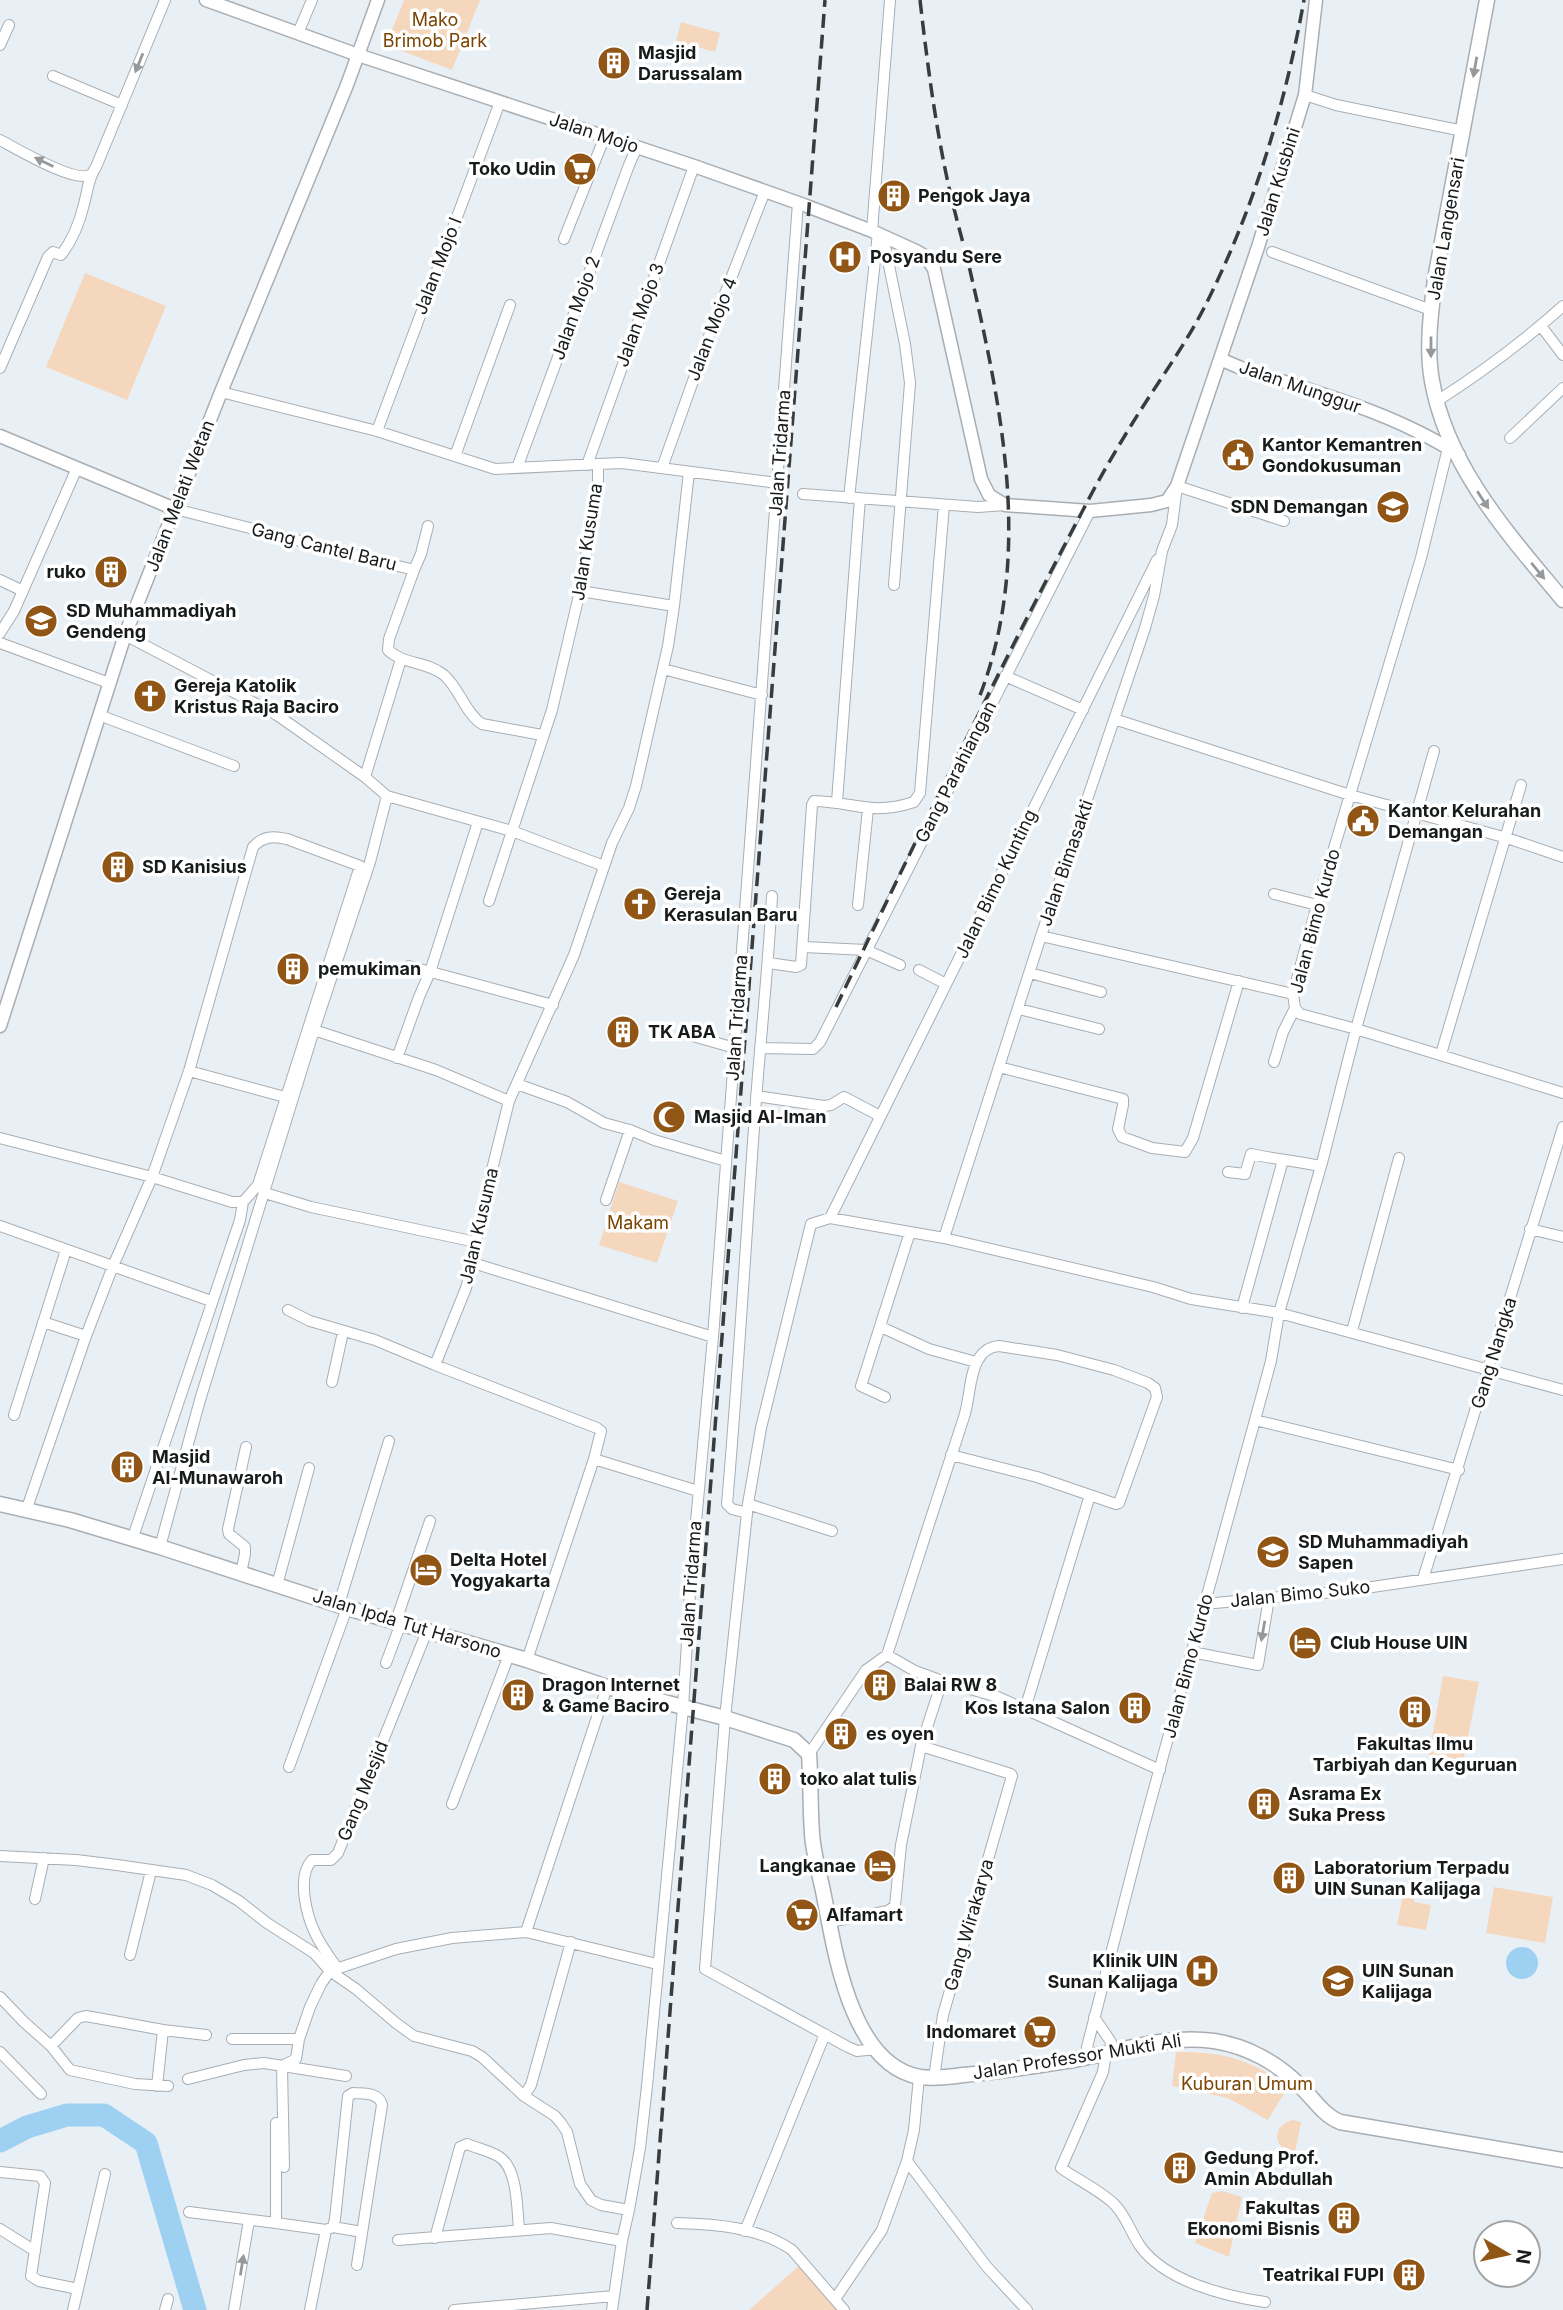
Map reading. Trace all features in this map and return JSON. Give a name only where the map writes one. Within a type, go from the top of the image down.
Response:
[{"type":"main road","name":"Jalan Langensari","points":[[1453,451],[1431,378],[1431,310],[1487,0]]},
{"type":"main road","name":"Jalan Munggur","points":[[1453,451],[1492,514],[1563,600]]},
{"type":"main road","name":"Jalan Ipda Tut Harsono","points":[[0,1504],[70,1520],[607,1687],[725,1718],[794,1740],[809,1754]]},
{"type":"main road","points":[[809,1754],[812,1835],[846,1991],[865,2035],[889,2063],[904,2072],[926,2077]]},
{"type":"main road","name":"Jalan Professor Mukti Ali","points":[[926,2077],[985,2073],[1088,2057],[1154,2042],[1187,2039],[1216,2041],[1264,2058],[1278,2066],[1327,2114],[1340,2122],[1563,2160]]},
{"type":"street","points":[[0,368],[51,253],[61,256],[64,251],[84,204],[90,175],[96,167],[165,0]]},
{"type":"street","name":"Jalan Mojo","points":[[206,0],[358,55],[694,166],[878,234]]},
{"type":"street","points":[[298,33],[312,0]]},
{"type":"street","name":"Jalan Melati Wetan","points":[[0,1026],[125,635],[378,0]]},
{"type":"street","points":[[837,802],[854,498],[878,234],[890,0]]},
{"type":"street","name":"Jalan Kusbini","points":[[1220,359],[1258,247],[1304,95],[1316,0]]},
{"type":"street","points":[[0,45],[9,24]]},
{"type":"street","points":[[53,76],[122,105]]},
{"type":"street","points":[[1304,95],[1336,105],[1463,131]]},
{"type":"street","name":"Jalan Mojo I","points":[[377,430],[500,102]]},
{"type":"street","points":[[564,239],[605,136]]},
{"type":"street","points":[[0,140],[69,174],[84,178],[90,175]]},
{"type":"street","name":"Jalan Mojo 2","points":[[517,468],[637,147]]},
{"type":"street","name":"Jalan Mojo 3","points":[[592,464],[694,166]]},
{"type":"street","name":"Jalan Mojo 4","points":[[662,468],[709,334],[765,191]]},
{"type":"street","name":"Jalan Tridarma","points":[[612,2310],[647,2086],[683,1708],[798,203]]},
{"type":"street","points":[[878,234],[909,368],[910,383],[894,585]]},
{"type":"street","points":[[878,234],[926,257],[934,269],[981,479],[989,495],[1005,505]]},
{"type":"street","points":[[1272,252],[1431,310]]},
{"type":"street","points":[[455,456],[510,305]]},
{"type":"street","points":[[1437,401],[1541,326],[1563,306]]},
{"type":"street","points":[[1541,326],[1563,355]]},
{"type":"street","name":"Jalan Munggur","points":[[1177,486],[1220,359],[1400,422],[1453,451]]},
{"type":"street","points":[[1510,439],[1563,388]]},
{"type":"street","name":"Jalan Kusuma","points":[[221,392],[377,430],[495,469],[592,464],[598,483],[580,591],[552,710],[489,901]]},
{"type":"street","points":[[0,436],[175,509]]},
{"type":"street","name":"Jalan Bimo Kurdo","points":[[1088,2057],[1087,2047],[1094,2017],[1271,1361],[1279,1313],[1356,1029],[1300,1014],[1295,1008],[1293,994],[1317,905],[1453,451]]},
{"type":"street","points":[[592,464],[622,463],[778,483]]},
{"type":"street","points":[[0,633],[14,611],[78,468]]},
{"type":"street","name":"Jalan Kusuma","points":[[435,1365],[466,1288],[509,1101],[574,955],[604,866],[636,786],[663,669],[674,606],[689,472]]},
{"type":"street","points":[[803,494],[944,505],[1005,505],[1090,511],[1167,501],[1177,486],[1284,522]]},
{"type":"street","name":"Jalan Bimasakti","points":[[944,1238],[1041,936],[1145,628],[1162,551],[1172,525],[1177,486]]},
{"type":"street","points":[[769,963],[796,967],[801,965],[814,801],[837,802],[867,809],[892,808],[914,802],[920,793],[944,505]]},
{"type":"street","name":"Gang Cantel Baru","points":[[175,509],[414,570],[387,646],[388,650],[401,659]]},
{"type":"street","name":"Gang Parahiangan","points":[[760,1048],[813,1049],[817,1046],[1090,511]]},
{"type":"street","points":[[414,570],[428,526]]},
{"type":"street","name":"Jalan Bimo Kunting","points":[[830,1218],[1162,551]]},
{"type":"street","points":[[0,580],[23,591]]},
{"type":"street","points":[[580,591],[674,606]]},
{"type":"street","points":[[125,635],[277,715],[365,777],[387,796],[512,831],[604,866]]},
{"type":"street","points":[[0,643],[109,683]]},
{"type":"street","points":[[365,777],[401,659],[424,664],[442,673],[457,690],[475,719],[482,724],[542,735]]},
{"type":"street","points":[[663,669],[762,695]]},
{"type":"street","points":[[1005,677],[1083,710]]},
{"type":"street","points":[[99,715],[234,766]]},
{"type":"street","points":[[1114,719],[1350,795],[1507,838],[1563,857]]},
{"type":"street","points":[[1434,751],[1356,1029],[1563,1093]]},
{"type":"street","points":[[1441,1054],[1521,785]]},
{"type":"street","points":[[160,1547],[200,1400],[314,1030],[370,862],[387,796]]},
{"type":"street","points":[[858,905],[867,809]]},
{"type":"street","points":[[397,1058],[430,972],[478,822]]},
{"type":"street","points":[[26,1511],[86,1336],[152,1177],[189,1071],[253,847],[265,838],[275,836],[287,839],[359,866],[258,1185],[243,1202],[240,1220],[132,1540]]},
{"type":"street","points":[[1274,894],[1317,905]]},
{"type":"street","points":[[772,896],[727,1503],[732,1509],[747,1509],[832,1531]]},
{"type":"street","points":[[1041,936],[1293,994]]},
{"type":"street","points":[[804,947],[866,950],[900,965]]},
{"type":"street","points":[[409,966],[553,1006]]},
{"type":"street","points":[[919,970],[946,984]]},
{"type":"street","points":[[1030,974],[1101,992]]},
{"type":"street","points":[[999,1067],[1123,1098],[1124,1105],[1118,1129],[1122,1137],[1152,1149],[1185,1153],[1193,1138],[1239,981]]},
{"type":"street","points":[[1274,1062],[1283,1032],[1295,1008]]},
{"type":"street","points":[[1019,1009],[1099,1029]]},
{"type":"street","points":[[314,1030],[436,1070],[509,1101]]},
{"type":"street","points":[[681,1033],[735,1048]]},
{"type":"street","points":[[189,1071],[285,1097]]},
{"type":"street","points":[[517,1084],[567,1102],[604,1123],[726,1161]]},
{"type":"street","points":[[756,1096],[824,1106],[844,1097],[880,1116]]},
{"type":"street","name":"Gang Nangka","points":[[1423,1579],[1459,1470],[1563,1127]]},
{"type":"street","points":[[606,1200],[630,1129]]},
{"type":"street","points":[[0,1139],[152,1177],[232,1202],[243,1202]]},
{"type":"street","points":[[1228,1172],[1245,1174],[1251,1154],[1320,1166]]},
{"type":"street","points":[[1352,1331],[1399,1158]]},
{"type":"street","points":[[1242,1308],[1283,1160]]},
{"type":"street","points":[[265,1193],[311,1207],[476,1242]]},
{"type":"street","points":[[876,2049],[852,2049],[705,1969],[725,1718],[747,1509],[761,1427],[813,1223],[830,1218],[944,1238],[1153,1287],[1191,1299],[1279,1313],[1563,1390]]},
{"type":"street","points":[[0,1226],[211,1301]]},
{"type":"street","points":[[1530,1229],[1563,1237]]},
{"type":"street","points":[[885,1397],[861,1386],[910,1232]]},
{"type":"street","points":[[14,1415],[66,1250]]},
{"type":"street","points":[[473,1263],[713,1337]]},
{"type":"street","points":[[288,1310],[310,1321],[402,1350],[597,1428],[601,1435],[594,1459],[527,1660]]},
{"type":"street","points":[[43,1322],[86,1336]]},
{"type":"street","points":[[881,1327],[929,1349],[976,1362]]},
{"type":"street","points":[[332,1382],[343,1332]]},
{"type":"street","points":[[809,1754],[866,1670],[887,1655],[951,1455],[966,1413],[976,1362],[990,1347],[1057,1355],[1103,1367],[1149,1383],[1155,1388],[1157,1397],[1119,1503],[1115,1504],[1037,1477],[951,1455]]},
{"type":"street","points":[[1255,1420],[1459,1470]]},
{"type":"street","points":[[289,1767],[343,1606],[389,1441]]},
{"type":"street","points":[[240,1573],[244,1547],[228,1531],[246,1447]]},
{"type":"street","points":[[594,1459],[698,1491]]},
{"type":"street","points":[[277,1584],[309,1468]]},
{"type":"street","points":[[1025,1709],[1090,1495]]},
{"type":"street","points":[[386,1663],[430,1521]]},
{"type":"street","name":"Jalan Bimo Suko","points":[[1204,1604],[1345,1591],[1524,1567],[1563,1559]]},
{"type":"street","points":[[1192,1652],[1258,1665],[1269,1598]]},
{"type":"street","name":"Gang Mesjid","points":[[334,1970],[311,1921],[305,1886],[306,1869],[312,1860],[331,1860],[338,1853],[427,1631]]},
{"type":"street","points":[[452,1804],[509,1655]]},
{"type":"street","points":[[887,1655],[915,1671],[998,1697],[1160,1770]]},
{"type":"street","points":[[829,1922],[888,1911],[895,1906],[901,1844],[921,1746],[942,1681]]},
{"type":"street","points":[[526,1932],[607,1687]]},
{"type":"street","name":"Gang Wirakarya","points":[[835,2299],[882,2230],[907,2161],[943,2015],[1012,1780],[1011,1774],[921,1746]]},
{"type":"street","points":[[0,1856],[76,1860],[195,1878],[239,1900],[267,1923],[314,1953],[396,2024],[414,2036],[472,2051],[482,2057],[524,2096],[555,2116],[567,2132],[580,2184],[591,2200],[601,2205],[629,2210]]},
{"type":"street","points":[[35,1899],[44,1858]]},
{"type":"street","points":[[130,1955],[151,1871]]},
{"type":"street","points":[[282,2066],[296,2059],[299,2039],[321,1984],[334,1970],[371,1956],[452,1938],[526,1932],[657,1964]]},
{"type":"street","points":[[524,2096],[531,2085],[571,1942]]},
{"type":"street","points":[[0,1997],[51,2046],[70,2070],[135,2084],[162,2086],[163,2030]]},
{"type":"street","points":[[51,2046],[78,2018],[86,2015],[163,2030],[206,2035]]},
{"type":"street","points":[[1094,2017],[1111,2042],[1109,2052],[1103,2072],[1061,2168],[1115,2205],[1141,2248],[1176,2277],[1265,2302]]},
{"type":"street","points":[[745,2231],[825,2034]]},
{"type":"street","points":[[232,2039],[299,2039]]},
{"type":"street","points":[[0,2052],[41,2094]]},
{"type":"street","points":[[188,2079],[251,2064],[272,2064],[346,2076]]},
{"type":"street","points":[[282,2066],[284,2167]]},
{"type":"street","points":[[310,2310],[329,2228],[348,2096],[353,2093],[376,2096],[382,2105],[356,2265]]},
{"type":"street","points":[[276,2123],[276,2223]]},
{"type":"street","points":[[435,2238],[460,2147],[465,2144],[499,2156],[505,2161],[514,2183],[519,2229]]},
{"type":"street","points":[[907,2161],[987,2267],[1027,2310]]},
{"type":"street","points":[[0,2172],[40,2176],[44,2180],[46,2187],[31,2276],[34,2279],[79,2289]]},
{"type":"street","points":[[73,2310],[105,2174]]},
{"type":"street","points":[[190,2212],[362,2232]]},
{"type":"street","points":[[234,2310],[249,2220]]},
{"type":"street","points":[[677,2223],[723,2225],[782,2243],[792,2250],[844,2310]]},
{"type":"street","points":[[0,2229],[35,2251]]},
{"type":"street","points":[[398,2240],[519,2229],[562,2229],[622,2241]]},
{"type":"street","points":[[454,2310],[614,2296]]},
{"type":"street","points":[[165,2310],[169,2298]]},
{"type":"green space","name":"Mako Brimob Park","points":[[404,0],[480,0],[452,70],[386,45]]},
{"type":"green space","points":[[681,22],[720,33],[715,52],[676,41]]},
{"type":"green space","points":[[85,273],[166,306],[127,400],[46,367]]},
{"type":"green space","name":"Makam","points":[[619,1182],[678,1201],[657,1263],[599,1245]]},
{"type":"green space","points":[[1443,1676],[1479,1682],[1463,1762],[1429,1755]]},
{"type":"green space","points":[[1405,1885],[1416,1887],[1414,1902],[1431,1905],[1426,1930],[1397,1925]]},
{"type":"green space","points":[[1494,1887],[1553,1897],[1545,1943],[1486,1933]]},
{"type":"green space","name":"Kuburan Umum","points":[[1176,2052],[1235,2059],[1289,2085],[1268,2120],[1228,2098],[1172,2086]]},
{"type":"green space","points":[[1293,2120],[1301,2122],[1295,2152],[1282,2147],[1277,2137],[1281,2127]]},
{"type":"green space","points":[[1222,2191],[1242,2197],[1229,2257],[1195,2243],[1212,2193]]},
{"type":"green space","points":[[800,2265],[839,2310],[749,2310]]},
{"type":"water","points":[[1522,1947],[1534,1951],[1538,1963],[1534,1975],[1522,1979],[1510,1975],[1506,1963],[1510,1951]]},
{"type":"waterway","points":[[0,2141],[27,2127],[67,2115],[104,2115],[146,2143],[195,2310]]},
{"type":"railway","points":[[647,2310],[825,0]]},
{"type":"railway","points":[[920,0],[939,138],[992,374],[1007,482],[1009,537],[1005,591],[996,645],[979,698]]},
{"type":"railway","points":[[836,1007],[1051,571],[1104,471],[1190,334],[1222,272],[1252,196],[1277,119],[1304,0]]},
{"type":"place","name":"Masjid Darussalam","points":[[614,63]]},
{"type":"place","name":"Toko Udin","points":[[580,169]]},
{"type":"place","name":"Pengok Jaya","points":[[894,196]]},
{"type":"place","name":"Posyandu Sere","points":[[845,257]]},
{"type":"place","name":"Kantor Kemantren Gondokusuman","points":[[1238,455]]},
{"type":"place","name":"SDN Demangan","points":[[1393,507]]},
{"type":"place","name":"ruko","points":[[111,572]]},
{"type":"place","name":"SD Muhammadiyah Gendeng","points":[[41,621]]},
{"type":"place","name":"Gereja Katolik Kristus Raja Baciro","points":[[150,696]]},
{"type":"place","name":"Kantor Kelurahan Demangan","points":[[1363,821]]},
{"type":"place","name":"SD Kanisius","points":[[118,867]]},
{"type":"place","name":"Gereja Kerasulan Baru","points":[[640,904]]},
{"type":"place","name":"pemukiman","points":[[293,969]]},
{"type":"place","name":"TK ABA","points":[[623,1032]]},
{"type":"place","name":"Masjid Al-Iman","points":[[669,1117]]},
{"type":"place","name":"Masjid Al-Munawaroh","points":[[127,1467]]},
{"type":"place","name":"SD Muhammadiyah Sapen","points":[[1273,1552]]},
{"type":"place","name":"Delta Hotel Yogyakarta","points":[[426,1570]]},
{"type":"place","name":"Club House UIN","points":[[1305,1643]]},
{"type":"place","name":"Balai RW 8","points":[[880,1685]]},
{"type":"place","name":"Dragon Internet & Game Baciro","points":[[518,1695]]},
{"type":"place","name":"Kos Istana Salon","points":[[1135,1708]]},
{"type":"place","name":"Fakultas Ilmu Tarbiyah dan Keguruan","points":[[1415,1712]]},
{"type":"place","name":"es oyen","points":[[841,1734]]},
{"type":"place","name":"toko alat tulis","points":[[775,1779]]},
{"type":"place","name":"Asrama Ex Suka Press","points":[[1264,1804]]},
{"type":"place","name":"Langkanae","points":[[880,1866]]},
{"type":"place","name":"Laboratorium Terpadu UIN Sunan Kalijaga","points":[[1289,1878]]},
{"type":"place","name":"Alfamart","points":[[802,1915]]},
{"type":"place","name":"Klinik UIN Sunan Kalijaga","points":[[1202,1971]]},
{"type":"place","name":"UIN Sunan Kalijaga","points":[[1338,1981]]},
{"type":"place","name":"Indomaret","points":[[1040,2032]]},
{"type":"place","name":"Gedung Prof. Amin Abdullah","points":[[1180,2168]]},
{"type":"place","name":"Fakultas Ekonomi Bisnis","points":[[1344,2218]]},
{"type":"place","name":"Teatrikal FUPI","points":[[1409,2275]]}]
